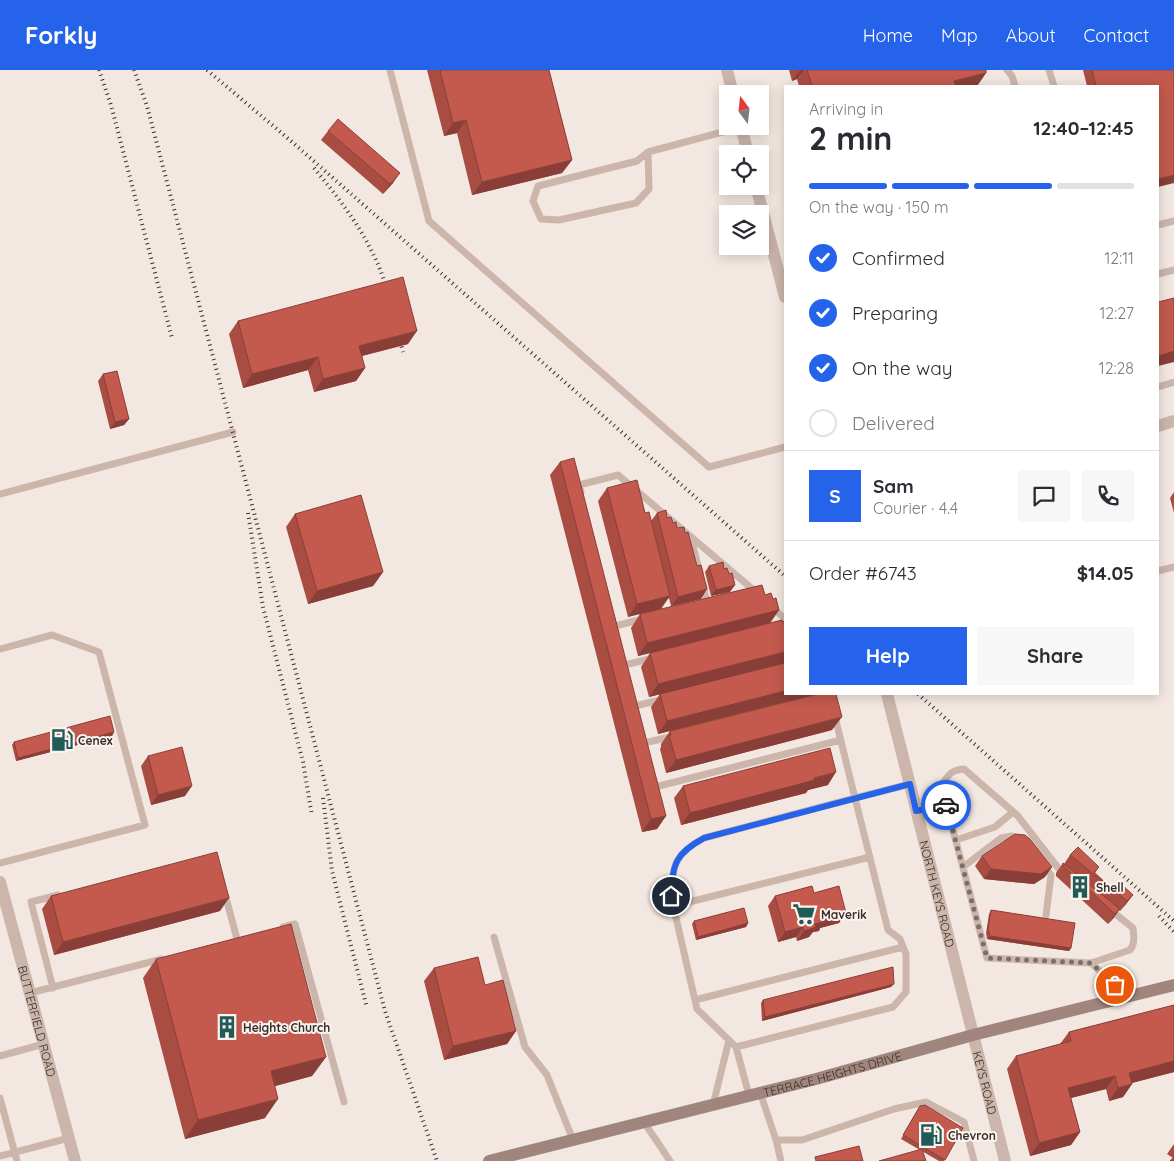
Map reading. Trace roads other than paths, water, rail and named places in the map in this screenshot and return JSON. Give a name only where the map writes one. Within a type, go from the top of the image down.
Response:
[{"type":"main road","name":"TERRACE HEIGHTS DRIVE","points":[[490,1161],[713,1105],[973,1035],[1174,985]]},
{"type":"street","points":[[727,70],[731,85]]},
{"type":"street","points":[[758,195],[784,293]]},
{"type":"street","points":[[1159,426],[1174,422]]},
{"type":"street","name":"NORTH KEYS ROAD","points":[[887,695],[973,1035]]},
{"type":"street","name":"BUTTERFIELD ROAD","points":[[0,882],[75,1161]]},
{"type":"street","name":"KEYS ROAD","points":[[973,1035],[1005,1161]]},
{"type":"lane","points":[[390,70],[429,221],[709,467],[784,447]]},
{"type":"lane","points":[[1007,70],[1012,76],[1015,85]]},
{"type":"lane","points":[[1049,70],[1054,85]]},
{"type":"lane","points":[[648,152],[650,189],[636,204],[559,220],[541,219],[533,201],[538,186],[637,161],[648,152],[719,133]]},
{"type":"lane","points":[[1159,225],[1174,221]]},
{"type":"lane","points":[[1159,274],[1174,270]]},
{"type":"lane","points":[[1159,386],[1174,382]]},
{"type":"lane","points":[[0,494],[233,432]]},
{"type":"lane","points":[[584,504],[579,485],[618,475],[760,596]]},
{"type":"lane","points":[[636,491],[639,500]]},
{"type":"lane","points":[[691,539],[707,603]]},
{"type":"lane","points":[[1159,571],[1174,567]]},
{"type":"lane","points":[[745,593],[754,591]]},
{"type":"lane","points":[[699,605],[717,600]]},
{"type":"lane","points":[[766,602],[784,618]]},
{"type":"lane","points":[[612,617],[617,634]]},
{"type":"lane","points":[[615,626],[650,617]]},
{"type":"lane","points":[[0,649],[52,635],[99,652],[145,825],[0,863]]},
{"type":"lane","points":[[625,665],[662,656]]},
{"type":"lane","points":[[623,658],[627,674]]},
{"type":"lane","points":[[635,706],[672,696]]},
{"type":"lane","points":[[633,698],[637,715]]},
{"type":"lane","points":[[736,1047],[893,1006],[906,992],[906,954],[900,939],[888,930],[834,714]]},
{"type":"lane","points":[[642,734],[646,752]]},
{"type":"lane","points":[[644,743],[681,734]]},
{"type":"lane","points":[[656,787],[841,740]]},
{"type":"lane","points":[[964,769],[1013,812],[1060,869],[1133,928],[1133,947],[1130,950],[1091,963],[987,958],[942,783],[950,773],[955,770],[964,769]]},
{"type":"lane","points":[[651,770],[658,796]]},
{"type":"lane","points":[[781,1161],[776,1140],[736,1047],[697,1009],[671,896],[671,879],[676,861],[688,846],[704,838],[910,784]]},
{"type":"lane","points":[[916,811],[946,804]]},
{"type":"lane","points":[[956,840],[995,827],[1013,812]]},
{"type":"lane","points":[[963,867],[1005,836],[1012,836],[1026,843]]},
{"type":"lane","points":[[1036,856],[1051,875],[1046,915]]},
{"type":"lane","points":[[674,906],[870,857]]},
{"type":"lane","points":[[222,882],[237,939]]},
{"type":"lane","points":[[53,988],[31,902],[70,892]]},
{"type":"lane","points":[[279,928],[295,924],[344,1102]]},
{"type":"lane","points":[[228,942],[245,937]]},
{"type":"lane","points":[[494,937],[525,1046],[547,1075],[573,1140]]},
{"type":"lane","points":[[695,1000],[903,946]]},
{"type":"lane","points":[[30,994],[174,956]]},
{"type":"lane","points":[[1091,963],[1127,996]]},
{"type":"lane","points":[[713,1105],[729,1040]]},
{"type":"lane","points":[[0,1056],[44,1044]]},
{"type":"lane","points":[[0,1098],[17,1161]]},
{"type":"lane","points":[[776,1140],[802,1140],[894,1109],[926,1102],[964,1122],[974,1161]]},
{"type":"lane","points":[[644,1122],[669,1161]]},
{"type":"lane","points":[[0,1156],[69,1138]]},
{"type":"railway","points":[[99,70],[111,105],[172,338]]},
{"type":"railway","points":[[134,70],[147,106],[385,1011],[437,1161]]},
{"type":"railway","points":[[207,70],[291,141],[784,575]]},
{"type":"railway","points":[[314,168],[359,228],[376,260],[389,296]]},
{"type":"railway","points":[[398,332],[403,352]]},
{"type":"railway","points":[[248,513],[263,607],[303,762],[312,816]]},
{"type":"railway","points":[[919,695],[1174,921]]},
{"type":"railway","points":[[323,798],[332,871],[367,1008]]},
{"type":"railway","points":[[1159,916],[1174,932]]},
{"type":"place","name":"Cenex","points":[[62,740]]},
{"type":"place","name":"Shell","points":[[1080,887]]},
{"type":"place","name":"Maverik","points":[[804,914]]},
{"type":"place","name":"Heights Church","points":[[227,1027]]},
{"type":"place","name":"Chevron","points":[[931,1135]]}]
